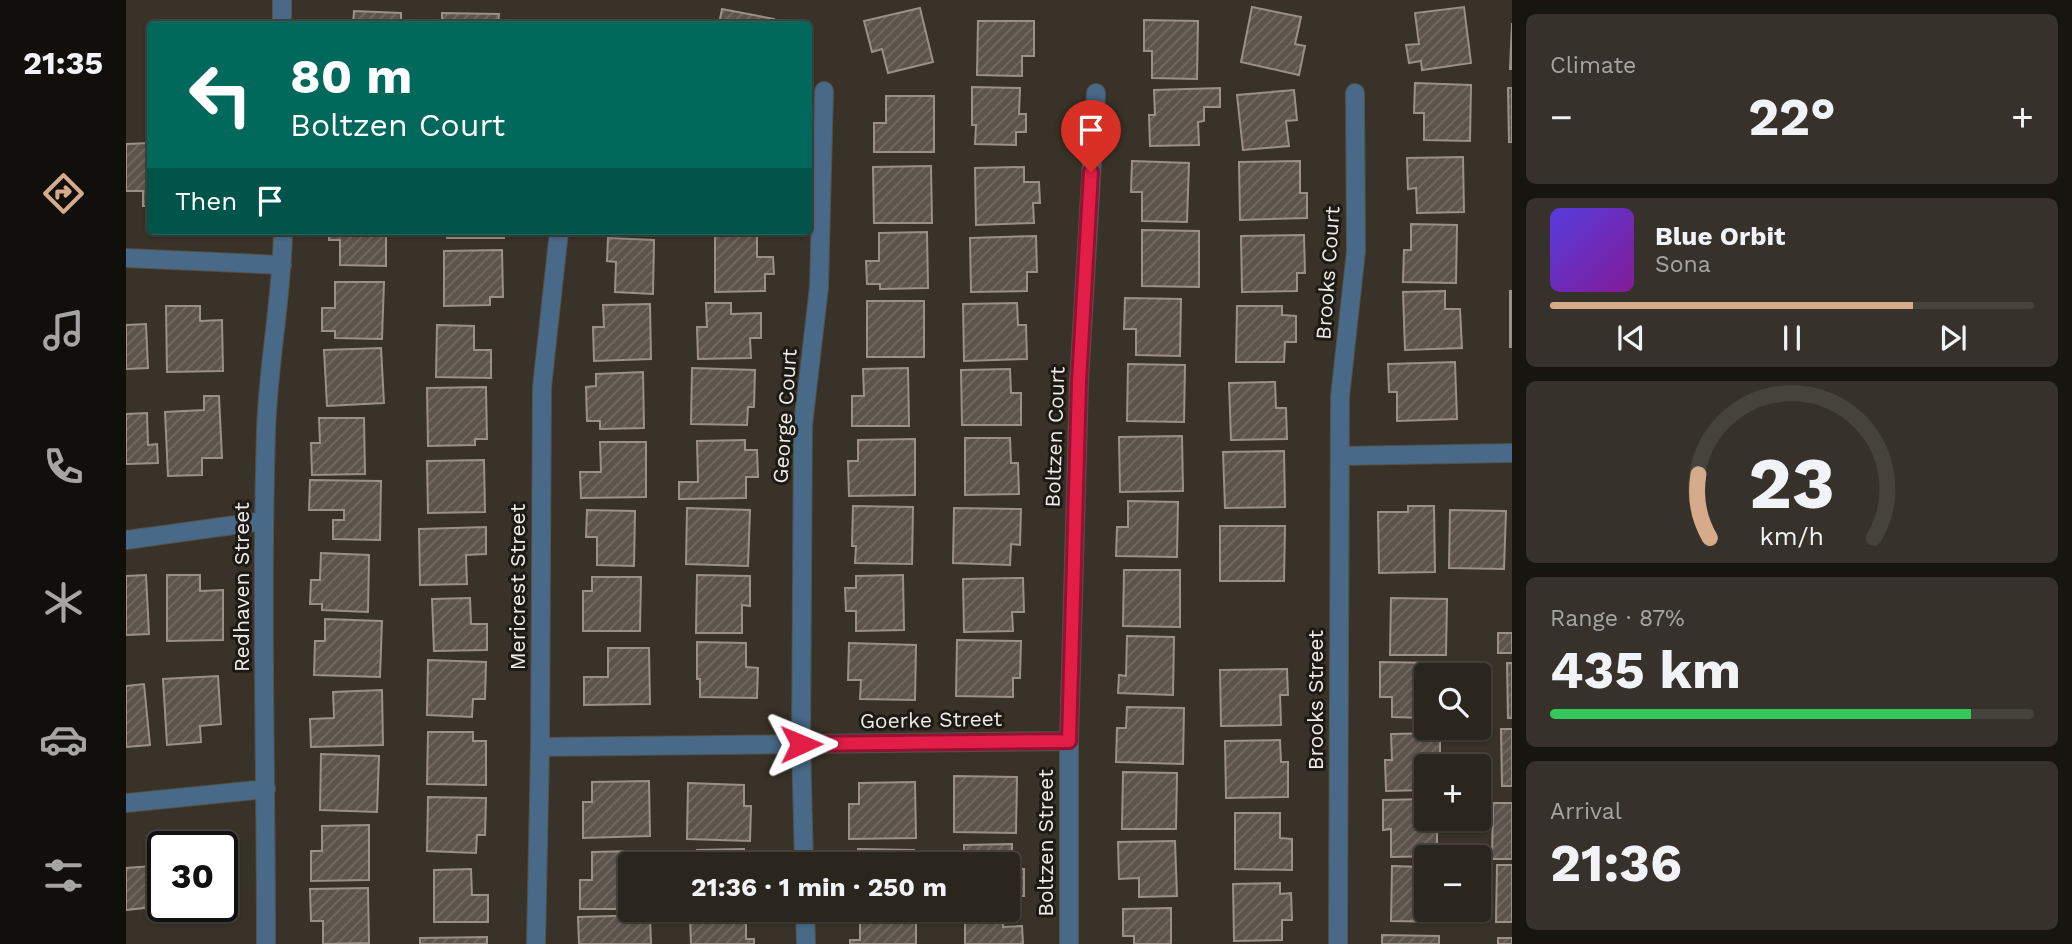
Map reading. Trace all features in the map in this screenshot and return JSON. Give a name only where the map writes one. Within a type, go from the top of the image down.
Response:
[{"type":"street","points":[[282,0],[282,21]]},
{"type":"street","name":"George Court","points":[[804,852],[801,744],[803,425],[819,287],[824,91]]},
{"type":"street","name":"Boltzen Court","points":[[1069,741],[1079,382],[1096,93]]},
{"type":"street","name":"Brooks Court","points":[[1340,456],[1340,397],[1356,251],[1355,93]]},
{"type":"street","name":"Redhaven Street","points":[[266,944],[264,521],[267,387],[282,265],[283,235]]},
{"type":"street","name":"Mericrest Street","points":[[536,944],[542,387],[559,235]]},
{"type":"street","points":[[126,258],[282,265]]},
{"type":"street","points":[[1340,456],[1512,453]]},
{"type":"street","name":"Brooks Street","points":[[1338,944],[1340,456]]},
{"type":"street","points":[[126,540],[264,521]]},
{"type":"street","name":"Goerke Street","points":[[540,747],[1069,741]]},
{"type":"street","name":"Boltzen Street","points":[[1069,741],[1069,944]]},
{"type":"street","points":[[126,803],[266,789]]},
{"type":"street","points":[[805,922],[806,944]]},
{"type":"building","points":[[1252,7],[1301,17],[1295,44],[1305,46],[1299,75],[1241,62]]},
{"type":"building","points":[[1464,7],[1471,63],[1422,70],[1421,61],[1409,63],[1406,45],[1419,44],[1415,13]]},
{"type":"building","points":[[920,8],[933,62],[888,73],[882,49],[872,52],[864,21]]},
{"type":"building","points":[[722,9],[774,19],[774,21],[720,21]]},
{"type":"building","points":[[354,11],[401,13],[401,21],[353,21]]},
{"type":"building","points":[[442,13],[499,14],[498,21],[442,21]]},
{"type":"building","points":[[1144,20],[1198,21],[1197,79],[1152,78],[1152,51],[1144,51]]},
{"type":"building","points":[[978,21],[1034,21],[1034,56],[1022,56],[1022,76],[977,75]]},
{"type":"building","points":[[1512,23],[1512,69],[1510,69]]},
{"type":"building","points":[[1415,83],[1471,85],[1470,141],[1424,140],[1424,113],[1414,113]]},
{"type":"building","points":[[972,87],[1020,88],[1019,114],[1026,114],[1026,132],[1016,132],[1016,145],[975,144]]},
{"type":"building","points":[[1220,88],[1220,107],[1204,107],[1204,121],[1198,122],[1199,145],[1150,146],[1149,115],[1155,115],[1154,90]]},
{"type":"building","points":[[1508,88],[1512,88],[1512,142],[1509,142]]},
{"type":"building","points":[[1294,90],[1297,120],[1286,121],[1289,146],[1243,150],[1237,95]]},
{"type":"building","points":[[886,96],[934,96],[934,152],[874,152],[874,123],[886,123]]},
{"type":"building","points":[[147,143],[147,206],[143,206],[143,191],[126,191],[126,144]]},
{"type":"building","points":[[1463,157],[1464,212],[1417,213],[1416,188],[1408,189],[1407,158]]},
{"type":"building","points":[[1132,161],[1189,163],[1187,222],[1142,221],[1142,192],[1131,192]]},
{"type":"building","points":[[1300,161],[1300,193],[1307,193],[1307,218],[1240,220],[1239,162]]},
{"type":"building","points":[[931,166],[932,223],[874,223],[873,167]]},
{"type":"building","points":[[1024,167],[1024,182],[1039,182],[1040,203],[1033,203],[1034,223],[976,225],[975,168]]},
{"type":"building","points":[[1411,224],[1457,225],[1456,283],[1403,282],[1404,250],[1411,250]]},
{"type":"building","points":[[1142,230],[1199,231],[1199,287],[1142,286]]},
{"type":"building","points":[[927,232],[928,288],[880,289],[880,284],[867,284],[866,261],[879,261],[879,233]]},
{"type":"building","points":[[329,235],[386,235],[386,266],[340,265],[340,240],[329,240]]},
{"type":"building","points":[[447,235],[504,235],[504,238],[447,238]]},
{"type":"building","points":[[715,235],[757,235],[757,257],[773,257],[774,274],[765,274],[765,291],[715,292]]},
{"type":"building","points":[[1304,235],[1305,273],[1297,273],[1297,291],[1242,292],[1241,236]]},
{"type":"building","points":[[1036,236],[1037,272],[1027,272],[1027,291],[971,292],[970,238]]},
{"type":"building","points":[[608,238],[654,240],[653,294],[615,292],[616,262],[607,261]]},
{"type":"building","points":[[502,250],[503,297],[490,297],[490,305],[444,306],[444,251]]},
{"type":"building","points":[[335,282],[384,282],[382,339],[335,338],[335,331],[322,331],[322,308],[335,308]]},
{"type":"building","points":[[1445,291],[1445,309],[1460,309],[1462,348],[1405,350],[1403,292]]},
{"type":"building","points":[[1512,291],[1512,347],[1510,347]]},
{"type":"building","points":[[1125,298],[1181,299],[1180,356],[1136,355],[1136,329],[1124,329]]},
{"type":"building","points":[[867,301],[924,301],[924,357],[867,357]]},
{"type":"building","points":[[706,303],[731,303],[731,314],[761,313],[761,338],[750,338],[751,358],[698,359],[697,327],[707,327]]},
{"type":"building","points":[[1017,303],[1018,325],[1026,325],[1027,359],[964,361],[963,304]]},
{"type":"building","points":[[650,304],[651,359],[594,361],[593,327],[604,327],[603,305]]},
{"type":"building","points":[[166,306],[200,306],[200,321],[222,320],[223,371],[167,372]]},
{"type":"building","points":[[1237,306],[1282,306],[1282,315],[1296,316],[1296,342],[1285,342],[1284,362],[1236,362]]},
{"type":"building","points":[[146,324],[148,368],[126,369],[126,325]]},
{"type":"building","points":[[437,325],[474,326],[474,350],[491,350],[491,378],[436,377]]},
{"type":"building","points":[[381,348],[384,403],[327,406],[324,350]]},
{"type":"building","points":[[1455,362],[1457,419],[1397,421],[1397,392],[1389,392],[1388,364]]},
{"type":"building","points":[[1128,364],[1185,365],[1184,422],[1127,421]]},
{"type":"building","points":[[692,368],[755,370],[754,407],[748,407],[747,425],[691,424]]},
{"type":"building","points":[[908,368],[909,426],[852,426],[852,396],[864,396],[863,369]]},
{"type":"building","points":[[1010,369],[1011,393],[1021,393],[1021,425],[962,425],[961,370]]},
{"type":"building","points":[[643,372],[644,428],[600,429],[600,421],[587,421],[586,387],[596,386],[596,374]]},
{"type":"building","points":[[1275,382],[1276,408],[1286,408],[1287,439],[1231,440],[1229,383]]},
{"type":"building","points":[[486,387],[487,439],[475,439],[475,445],[428,446],[427,388]]},
{"type":"building","points":[[204,396],[219,396],[222,458],[202,458],[202,475],[168,476],[165,412],[204,410]]},
{"type":"building","points":[[147,413],[148,445],[157,444],[158,463],[126,464],[126,414]]},
{"type":"building","points":[[319,418],[364,418],[365,474],[312,475],[311,443],[320,443]]},
{"type":"building","points":[[1182,436],[1183,491],[1120,492],[1119,437]]},
{"type":"building","points":[[965,438],[1010,438],[1011,463],[1018,463],[1019,494],[965,495]]},
{"type":"building","points":[[915,439],[915,495],[849,496],[848,461],[858,461],[858,440]]},
{"type":"building","points":[[745,440],[745,450],[757,450],[758,477],[746,477],[746,498],[679,499],[679,482],[698,482],[697,441]]},
{"type":"building","points":[[600,442],[646,442],[646,497],[581,498],[580,472],[601,472]]},
{"type":"building","points":[[1284,451],[1285,507],[1225,508],[1223,452]]},
{"type":"building","points":[[484,460],[485,512],[428,513],[427,461]]},
{"type":"building","points":[[310,480],[381,481],[380,540],[333,539],[333,520],[344,520],[344,510],[309,510]]},
{"type":"building","points":[[1128,501],[1178,502],[1177,557],[1116,556],[1117,527],[1128,527]]},
{"type":"building","points":[[853,506],[913,507],[912,564],[855,563],[856,546],[852,546]]},
{"type":"building","points":[[1408,506],[1434,506],[1435,572],[1379,573],[1378,512],[1408,512]]},
{"type":"building","points":[[687,508],[750,510],[748,566],[686,564]]},
{"type":"building","points":[[954,508],[1021,509],[1020,545],[1011,544],[1010,565],[953,563]]},
{"type":"building","points":[[587,510],[635,511],[634,566],[597,565],[597,537],[586,537]]},
{"type":"building","points":[[1450,510],[1506,511],[1504,569],[1449,568]]},
{"type":"building","points":[[1220,526],[1285,526],[1284,581],[1220,581]]},
{"type":"building","points":[[486,527],[486,554],[466,555],[467,584],[420,585],[419,529]]},
{"type":"building","points":[[321,553],[369,555],[368,612],[322,610],[322,604],[310,604],[311,580],[320,580]]},
{"type":"building","points":[[1124,570],[1180,570],[1180,627],[1123,626]]},
{"type":"building","points":[[146,575],[149,634],[126,635],[126,576]]},
{"type":"building","points":[[167,575],[200,575],[200,591],[223,590],[223,640],[167,641]]},
{"type":"building","points":[[697,575],[750,576],[750,606],[742,605],[742,633],[696,633]]},
{"type":"building","points":[[903,575],[904,630],[856,631],[856,611],[846,611],[845,588],[856,588],[856,576]]},
{"type":"building","points":[[592,577],[641,577],[640,631],[583,631],[583,591],[592,591]]},
{"type":"building","points":[[1023,578],[1024,612],[1012,612],[1013,631],[964,632],[963,579]]},
{"type":"building","points":[[470,598],[471,624],[487,624],[487,650],[434,651],[432,599]]},
{"type":"building","points":[[1391,598],[1447,599],[1446,655],[1390,655]]},
{"type":"building","points":[[325,619],[382,621],[380,677],[314,675],[315,641],[325,641]]},
{"type":"building","points":[[1498,633],[1512,633],[1512,653],[1498,653]]},
{"type":"building","points":[[1127,636],[1174,637],[1173,695],[1118,693],[1119,675],[1126,676]]},
{"type":"building","points":[[957,640],[1021,641],[1020,678],[1013,678],[1013,697],[956,696]]},
{"type":"building","points":[[697,642],[746,643],[746,667],[758,668],[757,698],[700,697]]},
{"type":"building","points":[[849,643],[916,645],[915,700],[860,699],[861,680],[848,680]]},
{"type":"building","points":[[608,648],[649,648],[650,704],[584,705],[584,677],[608,677]]},
{"type":"building","points":[[428,660],[486,662],[485,699],[473,699],[472,717],[427,715]]},
{"type":"building","points":[[1380,662],[1437,663],[1414,663],[1414,718],[1392,717],[1392,697],[1380,697]]},
{"type":"building","points":[[1507,663],[1512,663],[1512,718],[1508,718]]},
{"type":"building","points":[[1287,669],[1288,695],[1280,695],[1281,725],[1221,726],[1220,670]]},
{"type":"building","points":[[218,676],[221,724],[200,726],[201,742],[167,745],[163,679]]},
{"type":"building","points":[[144,684],[150,745],[126,747],[126,686]]},
{"type":"building","points":[[382,690],[383,745],[311,747],[310,719],[334,718],[333,692]]},
{"type":"building","points":[[1127,707],[1184,708],[1183,764],[1116,762],[1117,728],[1126,728]]},
{"type":"building","points":[[1501,729],[1512,729],[1512,786],[1502,786]]},
{"type":"building","points":[[428,732],[473,732],[473,741],[486,741],[486,785],[427,784]]},
{"type":"building","points":[[1391,734],[1414,734],[1414,740],[1440,740],[1440,754],[1414,754],[1414,790],[1386,791],[1385,760],[1392,760]]},
{"type":"building","points":[[1280,740],[1281,762],[1288,762],[1288,797],[1226,798],[1225,741]]},
{"type":"building","points":[[321,754],[379,756],[377,812],[320,810]]},
{"type":"building","points":[[1123,772],[1177,773],[1176,829],[1122,829]]},
{"type":"building","points":[[954,776],[1017,777],[1016,833],[954,832]]},
{"type":"building","points":[[649,781],[650,836],[583,838],[583,802],[592,802],[592,782]]},
{"type":"building","points":[[915,782],[916,838],[849,839],[849,804],[859,804],[859,783]]},
{"type":"building","points":[[688,783],[744,785],[744,806],[751,806],[750,841],[687,839]]},
{"type":"building","points":[[428,797],[486,798],[485,835],[477,835],[476,853],[427,851]]},
{"type":"building","points":[[1414,799],[1414,831],[1437,831],[1437,845],[1414,845],[1414,856],[1391,857],[1391,829],[1383,830],[1383,800]]},
{"type":"building","points":[[1493,803],[1512,803],[1512,859],[1492,859]]},
{"type":"building","points":[[1235,813],[1280,813],[1280,838],[1292,839],[1292,870],[1235,869]]},
{"type":"building","points":[[369,825],[369,880],[311,881],[311,851],[322,851],[322,826]]},
{"type":"building","points":[[1175,841],[1177,896],[1139,897],[1139,878],[1119,879],[1118,842]]},
{"type":"building","points":[[1012,844],[1012,852],[964,852],[964,845]]},
{"type":"building","points":[[744,849],[744,852],[697,852]]},
{"type":"building","points":[[858,849],[914,850],[914,852],[858,852]]},
{"type":"building","points":[[635,851],[618,852],[618,909],[580,909],[580,880],[592,880],[592,852]]},
{"type":"building","points":[[1497,865],[1512,865],[1512,922],[1496,922]]},
{"type":"building","points":[[147,866],[147,908],[126,910],[126,868]]},
{"type":"building","points":[[1392,866],[1414,867],[1414,921],[1391,921]]},
{"type":"building","points":[[471,869],[472,895],[488,895],[488,922],[434,922],[434,870]]},
{"type":"building","points":[[1020,869],[1024,869],[1024,896],[1020,896]]},
{"type":"building","points":[[1280,883],[1280,894],[1291,893],[1292,920],[1282,920],[1282,940],[1234,941],[1233,884]]},
{"type":"building","points":[[368,888],[369,943],[323,944],[323,921],[311,921],[310,889]]},
{"type":"building","points":[[1171,908],[1171,944],[1134,944],[1134,936],[1123,936],[1123,909]]},
{"type":"building","points":[[618,916],[618,922],[650,922],[651,944],[579,944],[578,917]]},
{"type":"building","points":[[690,922],[746,922],[746,939],[754,939],[754,944],[691,944]]},
{"type":"building","points":[[860,922],[916,922],[916,944],[850,944],[850,940],[860,940]]},
{"type":"building","points":[[965,922],[1003,922],[1003,927],[1022,926],[1023,944],[965,944]]},
{"type":"building","points":[[1382,935],[1439,936],[1439,944],[1382,944]]},
{"type":"building","points":[[487,937],[487,944],[420,944],[420,938]]},
{"type":"building","points":[[1498,938],[1512,938],[1512,944],[1498,944]]},
{"type":"route","points":[[801,744],[1069,741],[1079,382],[1091,172]]}]
